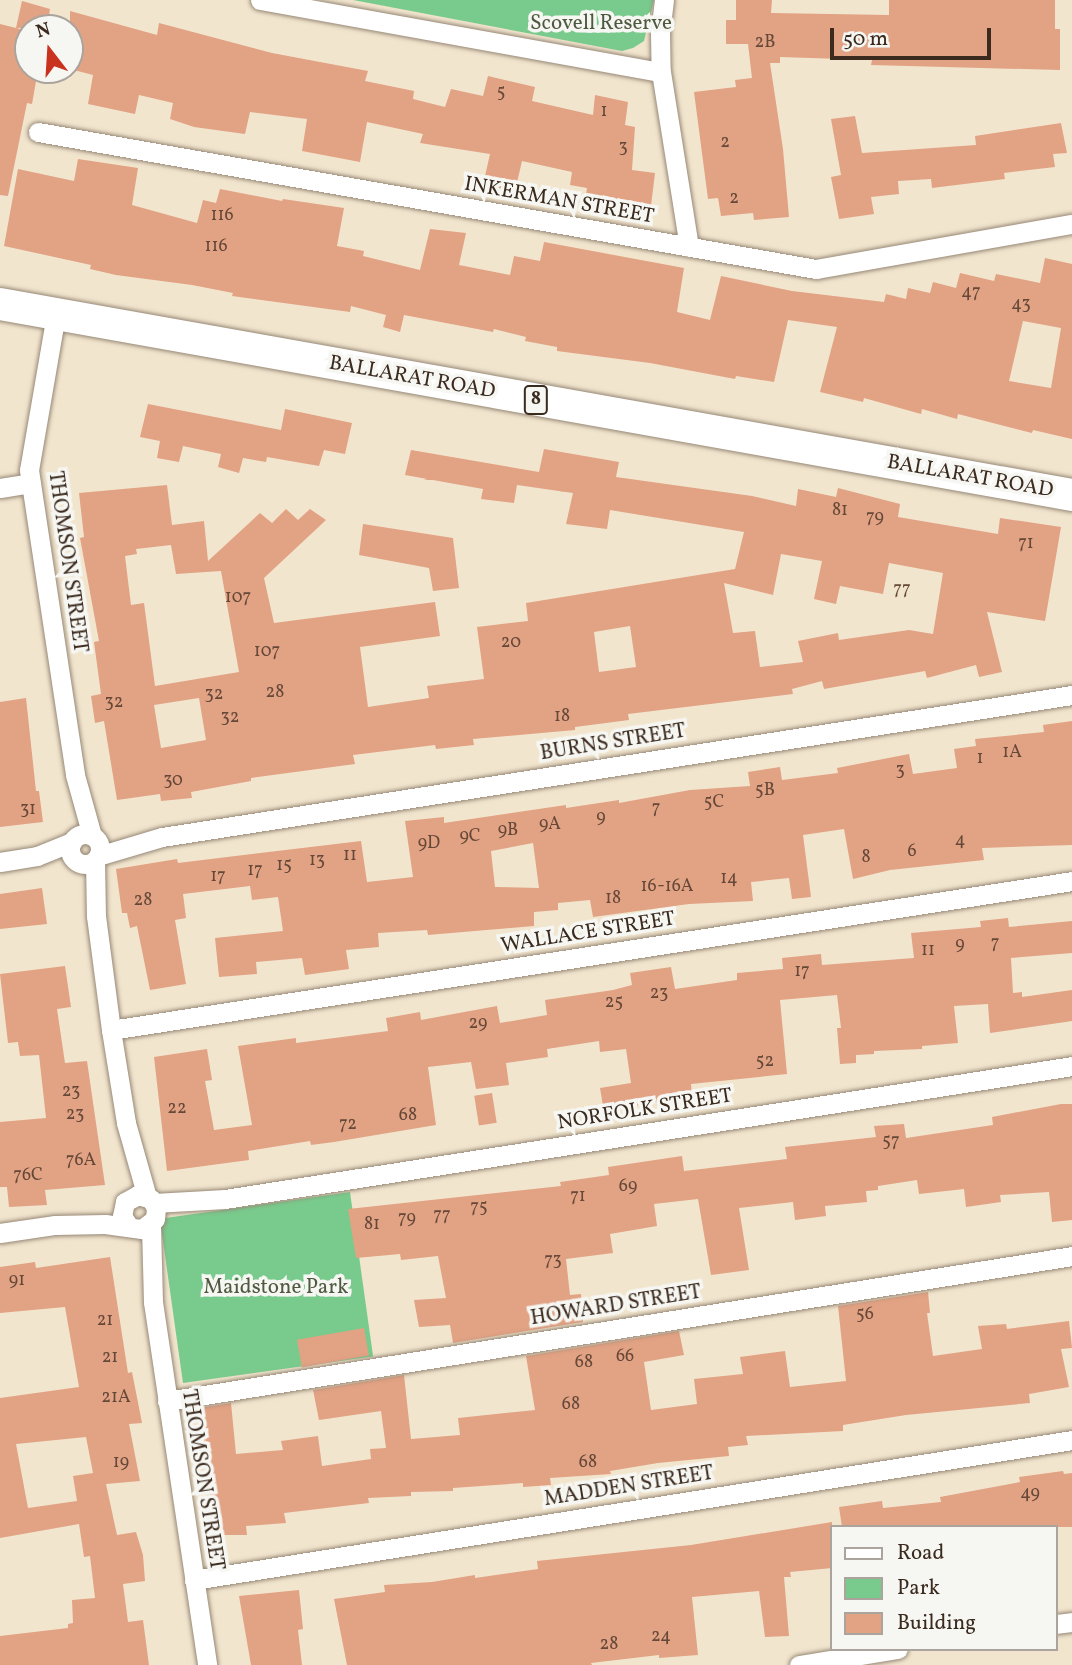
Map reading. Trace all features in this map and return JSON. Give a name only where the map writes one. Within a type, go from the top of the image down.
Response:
[{"type":"highway","name":"BALLARAT ROAD","points":[[0,304],[1070,493]]},
{"type":"street","points":[[260,0],[661,72]]},
{"type":"street","points":[[664,0],[660,33],[661,72],[689,247]]},
{"type":"street","name":"INKERMAN STREET","points":[[38,132],[817,269],[1072,224]]},
{"type":"street","name":"THOMSON STREET","points":[[56,314],[31,455],[31,483],[207,1665]]},
{"type":"street","points":[[0,488],[31,483]]},
{"type":"street","name":"BURNS STREET","points":[[0,862],[1072,695]]},
{"type":"street","name":"WALLACE STREET","points":[[111,1030],[1072,881]]},
{"type":"street","name":"NORFOLK STREET","points":[[0,1233],[1072,1066]]},
{"type":"street","name":"HOWARD STREET","points":[[167,1401],[1072,1256]]},
{"type":"street","name":"MADDEN STREET","points":[[194,1580],[1072,1440]]},
{"type":"street","points":[[799,1665],[886,1651]]},
{"type":"green space","name":"Scovell Reserve","points":[[353,0],[654,0],[644,41],[622,51]]},
{"type":"green space","name":"Maidstone Park","points":[[350,1192],[373,1356],[183,1383],[160,1219]]},
{"type":"building","points":[[736,0],[772,0],[771,13],[889,15],[889,0],[1055,0],[1055,29],[1060,29],[1060,70],[871,65],[872,60],[780,57],[780,63],[770,63],[783,149],[789,217],[754,220],[753,213],[721,216],[718,198],[708,199],[694,92],[736,87],[735,80],[752,78],[748,44],[726,44],[726,20],[736,20]]},
{"type":"building","points":[[22,1],[50,9],[49,14],[19,14]]},
{"type":"building","points":[[84,15],[157,35],[159,23],[272,53],[368,71],[365,81],[414,91],[413,99],[445,107],[451,89],[483,96],[488,76],[535,87],[532,101],[593,115],[595,95],[628,102],[625,125],[635,127],[632,170],[655,173],[650,214],[585,201],[587,188],[570,185],[572,172],[522,161],[515,191],[483,185],[490,154],[420,143],[423,134],[367,122],[360,162],[302,151],[307,119],[250,112],[245,134],[194,127],[170,119],[173,103],[139,95],[135,114],[88,104],[93,75],[84,73]]},
{"type":"building","points":[[0,24],[14,28],[14,84],[36,84],[32,104],[27,103],[8,196],[0,195]]},
{"type":"building","points":[[855,116],[862,153],[976,145],[975,136],[1061,123],[1067,153],[1053,154],[1055,167],[1004,173],[1005,179],[932,188],[931,179],[898,181],[899,194],[871,197],[874,214],[839,219],[831,177],[841,175],[831,119]]},
{"type":"building","points":[[78,159],[138,168],[132,205],[197,223],[203,200],[216,203],[220,189],[282,201],[344,208],[337,246],[364,251],[363,256],[420,270],[430,229],[466,233],[459,265],[510,275],[514,256],[540,261],[544,242],[684,268],[677,312],[710,320],[721,276],[792,291],[884,302],[886,294],[906,299],[908,288],[930,293],[933,282],[956,288],[960,273],[994,281],[996,274],[1040,283],[1045,258],[1072,264],[1072,439],[1033,430],[1032,433],[958,414],[957,419],[922,409],[921,414],[864,398],[863,402],[820,392],[837,327],[788,320],[774,382],[736,376],[735,379],[650,363],[557,351],[557,347],[525,341],[526,337],[494,329],[493,332],[404,315],[400,332],[383,327],[386,315],[351,306],[350,312],[232,296],[233,293],[192,285],[116,275],[90,269],[91,265],[4,246],[18,169],[74,181]],"holes":[[[1023,321],[1061,328],[1051,388],[1009,381]]]},
{"type":"building","points":[[148,404],[281,430],[285,409],[352,423],[345,454],[324,450],[319,466],[267,457],[266,462],[243,458],[239,473],[218,467],[221,454],[183,446],[179,462],[157,458],[160,441],[140,437]]},
{"type":"building","points":[[544,449],[619,462],[616,477],[752,496],[796,506],[798,489],[836,497],[838,488],[900,504],[898,517],[998,534],[1000,518],[1061,527],[1045,621],[987,612],[1002,672],[979,677],[976,665],[927,678],[925,671],[824,689],[822,681],[792,689],[793,694],[628,714],[629,720],[575,727],[575,730],[473,739],[474,745],[436,749],[435,745],[353,755],[355,764],[251,778],[251,781],[191,792],[192,798],[161,801],[160,794],[117,800],[104,721],[95,723],[91,696],[101,694],[94,642],[99,641],[80,538],[84,537],[79,493],[167,485],[172,525],[204,521],[208,561],[260,513],[272,523],[286,509],[298,520],[310,509],[326,520],[264,578],[274,623],[435,602],[440,636],[360,647],[368,707],[429,698],[427,686],[484,679],[477,627],[528,621],[526,603],[735,569],[744,532],[610,510],[607,529],[566,524],[573,493],[517,485],[514,503],[481,499],[483,489],[405,475],[411,450],[539,472]],"holes":[[[171,545],[176,574],[221,571],[239,672],[155,686],[144,603],[131,605],[125,556],[137,554],[136,549]],[[781,554],[822,561],[814,599],[836,604],[840,586],[883,594],[889,563],[943,573],[933,634],[909,630],[839,640],[838,633],[798,641],[803,662],[760,667],[755,631],[733,633],[724,583],[773,595]],[[630,626],[636,667],[599,672],[594,632]],[[199,698],[206,740],[161,748],[154,705]]]},
{"type":"building","points":[[363,524],[453,538],[459,588],[433,591],[429,568],[359,555]]},
{"type":"building","points":[[26,698],[36,791],[39,791],[43,822],[0,827],[0,702]]},
{"type":"building","points":[[1072,721],[1072,845],[982,848],[984,860],[890,870],[853,879],[844,829],[803,835],[811,897],[792,899],[789,878],[751,882],[753,901],[689,904],[593,917],[590,900],[558,903],[558,910],[534,912],[534,926],[428,935],[427,930],[378,933],[379,947],[346,950],[349,969],[305,975],[302,958],[256,962],[257,974],[219,977],[215,938],[283,931],[278,897],[252,900],[250,886],[183,894],[186,918],[175,920],[186,984],[150,990],[137,926],[130,928],[127,913],[122,913],[116,869],[177,859],[178,863],[361,841],[367,882],[413,877],[405,821],[444,817],[444,823],[566,805],[566,808],[619,800],[619,803],[690,790],[750,786],[748,772],[780,767],[782,780],[838,773],[837,768],[909,754],[913,774],[957,768],[954,749],[976,746],[975,739],[1044,732],[1043,725]],"holes":[[[533,843],[539,888],[495,887],[491,851]]]},
{"type":"building","points":[[42,888],[47,924],[0,929],[0,894]]},
{"type":"building","points":[[1008,918],[1009,927],[1072,921],[1072,953],[1011,958],[1013,993],[1022,992],[1022,997],[1072,990],[1072,1021],[990,1033],[988,1004],[954,1006],[958,1043],[922,1046],[922,1049],[874,1051],[874,1054],[856,1055],[856,1063],[840,1064],[837,1028],[841,1028],[837,995],[780,1000],[787,1074],[691,1084],[692,1095],[604,1112],[600,1088],[631,1083],[626,1049],[600,1052],[599,1041],[547,1049],[548,1057],[506,1063],[509,1085],[476,1089],[471,1062],[428,1067],[436,1125],[334,1142],[311,1145],[310,1141],[248,1151],[249,1160],[167,1171],[154,1057],[207,1049],[212,1080],[205,1081],[214,1130],[252,1125],[238,1046],[296,1038],[296,1043],[388,1031],[386,1018],[420,1012],[421,1020],[497,1006],[500,1023],[547,1015],[545,1000],[613,990],[632,985],[630,973],[671,967],[675,989],[737,980],[737,973],[783,969],[782,958],[821,954],[822,965],[914,958],[911,933],[981,927],[980,921]]},
{"type":"building","points":[[65,966],[71,1007],[57,1009],[65,1063],[87,1061],[105,1185],[45,1190],[47,1205],[9,1207],[7,1187],[0,1187],[0,1122],[46,1118],[39,1055],[20,1056],[18,1042],[8,1043],[0,974]]},
{"type":"building","points":[[492,1093],[497,1123],[479,1125],[474,1096]]},
{"type":"building","points":[[1072,1104],[1072,1220],[1052,1222],[1049,1192],[1000,1195],[1001,1202],[966,1207],[964,1189],[919,1194],[917,1180],[878,1186],[878,1190],[866,1191],[867,1202],[825,1206],[826,1216],[795,1220],[793,1202],[739,1208],[749,1270],[711,1275],[698,1199],[654,1204],[657,1226],[610,1234],[613,1253],[566,1259],[570,1295],[581,1294],[583,1322],[453,1343],[450,1325],[419,1327],[414,1300],[446,1298],[438,1256],[401,1260],[400,1254],[356,1258],[348,1209],[561,1186],[560,1182],[609,1175],[608,1167],[682,1156],[684,1171],[787,1159],[785,1147],[876,1137],[874,1126],[904,1124],[906,1138],[993,1125],[992,1117]]},
{"type":"building","points":[[110,1257],[128,1373],[132,1372],[142,1423],[129,1424],[140,1481],[106,1484],[117,1535],[136,1532],[143,1555],[145,1581],[123,1584],[128,1622],[143,1620],[149,1665],[0,1665],[0,1636],[68,1628],[68,1624],[73,1623],[72,1600],[95,1598],[90,1556],[84,1557],[79,1524],[0,1538],[0,1398],[79,1387],[65,1307],[0,1313],[0,1267],[35,1262],[36,1268]],"holes":[[[86,1437],[93,1473],[73,1476],[77,1501],[28,1508],[16,1444]]]},
{"type":"building","points":[[928,1292],[930,1313],[927,1313],[933,1356],[982,1349],[978,1326],[1006,1324],[1007,1329],[1069,1321],[1072,1348],[1061,1349],[1069,1387],[1029,1394],[1030,1403],[906,1415],[843,1425],[843,1431],[746,1436],[748,1445],[728,1447],[729,1456],[658,1463],[610,1471],[611,1474],[550,1478],[551,1485],[523,1487],[523,1483],[453,1488],[453,1491],[411,1492],[411,1496],[368,1498],[369,1503],[284,1513],[286,1523],[246,1526],[247,1535],[215,1535],[199,1408],[231,1403],[236,1454],[283,1450],[281,1441],[318,1436],[322,1466],[371,1459],[370,1449],[386,1448],[381,1411],[319,1420],[313,1390],[404,1375],[411,1439],[460,1435],[458,1418],[535,1410],[526,1356],[679,1331],[684,1355],[644,1362],[651,1410],[697,1404],[694,1379],[743,1374],[740,1357],[785,1351],[790,1387],[846,1381],[838,1306]]},
{"type":"building","points":[[364,1328],[369,1356],[302,1367],[297,1340]]},
{"type":"building","points":[[1063,1471],[1064,1474],[1072,1473],[1072,1527],[842,1525],[839,1507],[882,1501],[883,1508],[941,1502],[940,1497],[1020,1482],[1019,1477]]},
{"type":"building","points":[[832,1522],[830,1568],[790,1572],[791,1577],[784,1577],[789,1636],[765,1637],[759,1591],[692,1597],[698,1655],[659,1658],[659,1655],[591,1663],[592,1665],[347,1665],[334,1599],[385,1592],[384,1585],[432,1582],[475,1575],[475,1578],[538,1569],[537,1561],[691,1545]]},
{"type":"building","points":[[299,1590],[303,1629],[298,1630],[302,1665],[251,1665],[239,1596]]}]
